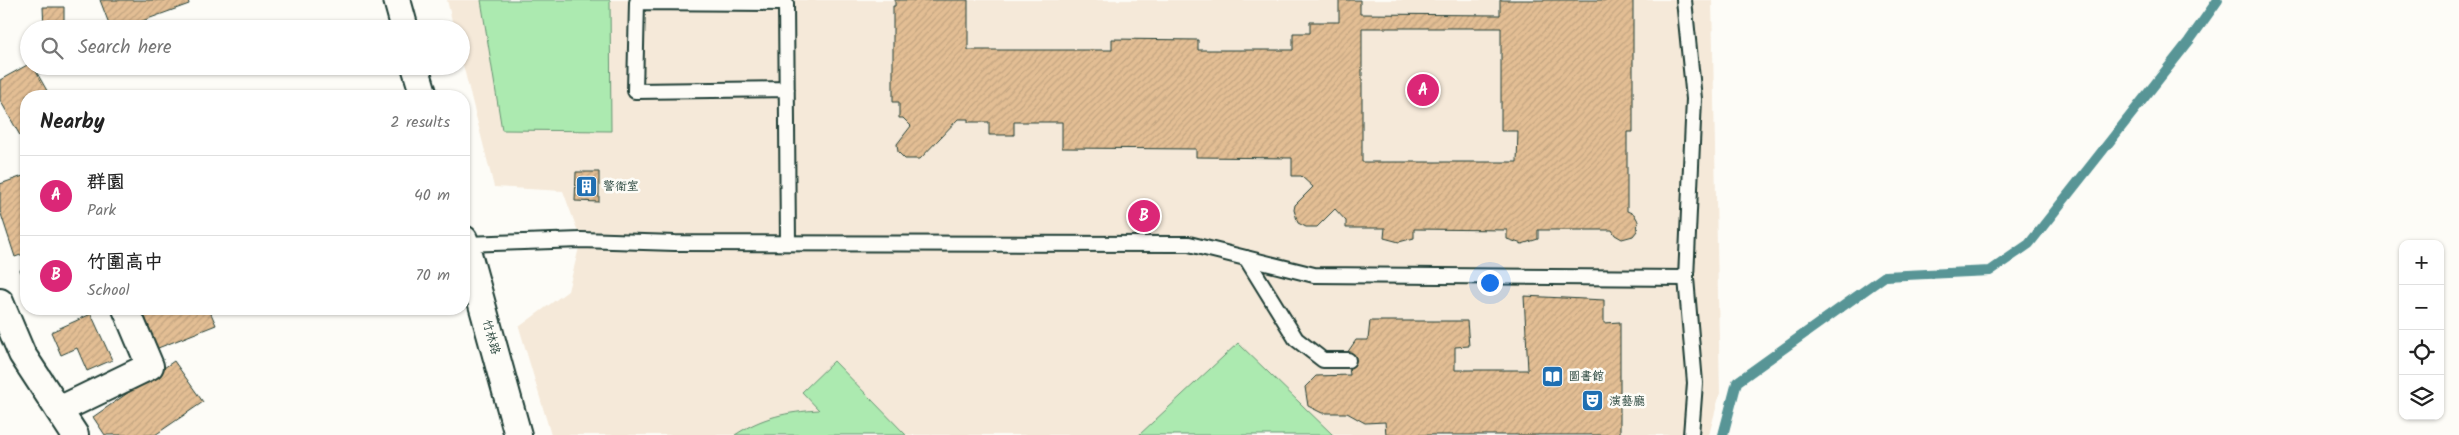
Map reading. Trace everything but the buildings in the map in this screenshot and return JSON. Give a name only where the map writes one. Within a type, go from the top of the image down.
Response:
[{"type":"street","points":[[397,0],[403,20]]},
{"type":"street","points":[[418,75],[422,90]]},
{"type":"street","name":"竹林路","points":[[470,263],[518,435]]},
{"type":"street","points":[[0,302],[22,354],[75,435]]},
{"type":"street","points":[[59,410],[150,366],[129,315]]},
{"type":"lane","points":[[1684,0],[1694,99],[1686,278],[1695,383],[1691,435]]},
{"type":"lane","points":[[787,88],[635,91],[637,2],[786,3],[787,88],[788,243]]},
{"type":"lane","points":[[470,242],[581,240],[675,243],[1189,244],[1314,275],[1686,278]]},
{"type":"lane","points":[[1246,258],[1296,339],[1323,360],[1348,360]]},
{"type":"shaded area","points":[[447,0],[1712,0],[1720,393],[1709,435],[551,435],[519,327],[568,291],[581,240],[563,191],[494,187],[466,75],[470,75],[470,20],[452,20]]},
{"type":"green space","points":[[481,0],[610,0],[611,131],[502,130]]},
{"type":"green space","points":[[1238,343],[1333,435],[1139,435]]},
{"type":"green space","points":[[834,361],[906,435],[735,435],[755,424],[775,417],[796,412],[819,410],[802,392]]},
{"type":"waterway","points":[[1723,435],[1737,382],[1885,276],[1990,271],[2029,244],[2189,41],[2218,0]]},
{"type":"place","name":"群園","points":[[1423,90]]},
{"type":"place","name":"警衛室","points":[[587,186]]},
{"type":"place","name":"竹圍高中","points":[[1144,216]]},
{"type":"place","name":"圖書館","points":[[1552,376]]},
{"type":"place","name":"演藝廳","points":[[1593,401]]}]
